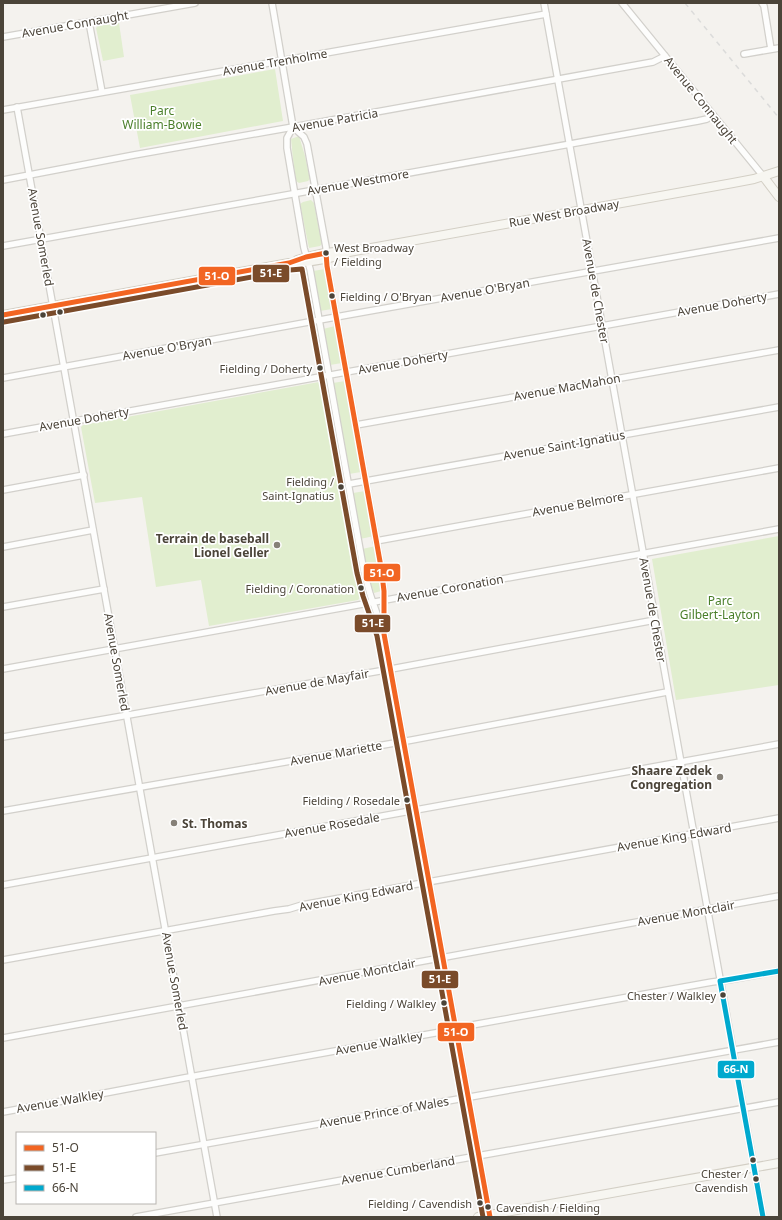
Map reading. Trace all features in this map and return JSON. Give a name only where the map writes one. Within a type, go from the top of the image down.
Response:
[{"type":"street","name":"Avenue Connaught","points":[[3,37],[195,3]]},
{"type":"street","points":[[272,3],[293,127],[286,140],[294,193],[319,320],[364,572],[384,634],[391,670],[490,1216]]},
{"type":"street","name":"Avenue de Chester","points":[[544,3],[667,692],[763,1217]]},
{"type":"street","name":"Avenue Connaught","points":[[622,3],[779,197]]},
{"type":"street","points":[[762,3],[764,6],[771,49]]},
{"type":"street","name":"Avenue Trenholme","points":[[3,110],[546,14]]},
{"type":"street","points":[[89,22],[102,92]]},
{"type":"street","points":[[744,54],[779,48]]},
{"type":"street","name":"Avenue Patricia","points":[[3,180],[653,62],[665,56]]},
{"type":"street","name":"Avenue Somerled","points":[[17,107],[114,648],[193,1076],[217,1217]]},
{"type":"street","name":"Avenue Westmore","points":[[3,246],[698,121],[707,119],[713,115]]},
{"type":"street","points":[[293,127],[302,134],[306,140],[315,189],[336,317],[381,567],[384,600],[384,634]]},
{"type":"street","name":"Rue West Broadway","points":[[3,315],[307,260],[326,256],[335,251],[349,252],[733,183],[779,171]]},
{"type":"street","name":"Avenue O'Bryan","points":[[3,378],[779,238]]},
{"type":"street","name":"Avenue Doherty","points":[[3,434],[779,294]]},
{"type":"street","name":"Avenue MacMahon","points":[[356,425],[779,350]]},
{"type":"street","name":"Avenue Saint-Ignatius","points":[[349,484],[621,434],[779,407]]},
{"type":"street","name":"Avenue Belmore","points":[[376,541],[779,468]]},
{"type":"street","points":[[3,490],[84,475]]},
{"type":"street","name":"Avenue Coronation","points":[[3,669],[779,529]]},
{"type":"street","points":[[3,547],[93,530]]},
{"type":"street","points":[[3,607],[104,589]]},
{"type":"street","name":"Avenue de Mayfair","points":[[3,737],[391,670],[655,620]]},
{"type":"street","name":"Avenue Mariette","points":[[3,812],[404,741],[667,692]]},
{"type":"street","name":"Avenue Rosedale","points":[[3,885],[779,744]]},
{"type":"street","name":"Avenue King Edward","points":[[3,960],[289,909],[302,905],[779,818]]},
{"type":"street","name":"Avenue Montclair","points":[[3,1038],[779,896]]},
{"type":"street","name":"Avenue Walkley","points":[[3,1112],[472,1025],[779,971]]},
{"type":"street","name":"Avenue Prince of Wales","points":[[156,1153],[779,1042]]},
{"type":"street","name":"Avenue Cumberland","points":[[136,1217],[779,1102]]},
{"type":"street","points":[[478,1217],[779,1163]]},
{"type":"street","points":[[3,1180],[16,1178]]},
{"type":"green space","points":[[119,23],[124,57],[103,61],[96,28],[98,26]]},
{"type":"green space","name":"Parc William-Bowie","points":[[275,69],[283,121],[140,148],[130,95]]},
{"type":"green space","points":[[299,136],[310,179],[299,183],[296,181],[291,139]]},
{"type":"green space","points":[[311,200],[314,203],[322,244],[320,246],[309,248],[300,204]]},
{"type":"green space","points":[[325,269],[332,309],[320,311],[313,271]]},
{"type":"green space","points":[[335,326],[342,363],[330,365],[323,329]]},
{"type":"green space","points":[[345,381],[361,472],[349,474],[333,383]]},
{"type":"green space","points":[[319,382],[323,385],[339,488],[341,488],[360,598],[358,600],[209,626],[201,580],[156,587],[142,497],[95,503],[81,427],[83,425]]},
{"type":"green space","points":[[365,491],[374,536],[360,539],[353,493]]},
{"type":"green space","name":"Parc Gilbert-Layton","points":[[779,536],[779,685],[676,700],[652,559]]},
{"type":"green space","points":[[376,546],[381,591],[374,593],[367,572],[362,549]]},
{"type":"railway","points":[[685,3],[779,118]]},
{"type":"transit line","name":"51-O","points":[[3,315],[289,263],[306,257],[326,253],[327,266],[381,567],[384,591],[384,634],[490,1217]]},
{"type":"transit line","name":"51-E","points":[[4,322],[302,269],[357,573],[363,596],[377,636],[483,1217]]},
{"type":"transit line","name":"66-N","points":[[763,1217],[720,981],[779,971]]},
{"type":"place","name":"West Broadway / Fielding","points":[[326,253]]},
{"type":"place","name":"Fielding / O'Bryan","points":[[332,296]]},
{"type":"place","name":"Fielding / Doherty","points":[[320,368]]},
{"type":"place","name":"Fielding / Saint-Ignatius","points":[[341,487]]},
{"type":"place","name":"Terrain de baseball Lionel Geller","points":[[277,545]]},
{"type":"place","name":"Fielding / Coronation","points":[[361,588]]},
{"type":"place","name":"Shaare Zedek Congregation","points":[[720,777]]},
{"type":"place","name":"Fielding / Rosedale","points":[[407,800]]},
{"type":"place","name":"St. Thomas","points":[[174,823]]},
{"type":"place","name":"Chester / Walkley","points":[[723,995]]},
{"type":"place","name":"Fielding / Walkley","points":[[444,1003]]},
{"type":"place","name":"Chester / Cavendish","points":[[756,1179]]},
{"type":"place","name":"Fielding / Cavendish","points":[[480,1203]]},
{"type":"place","name":"Cavendish / Fielding","points":[[488,1207]]}]
